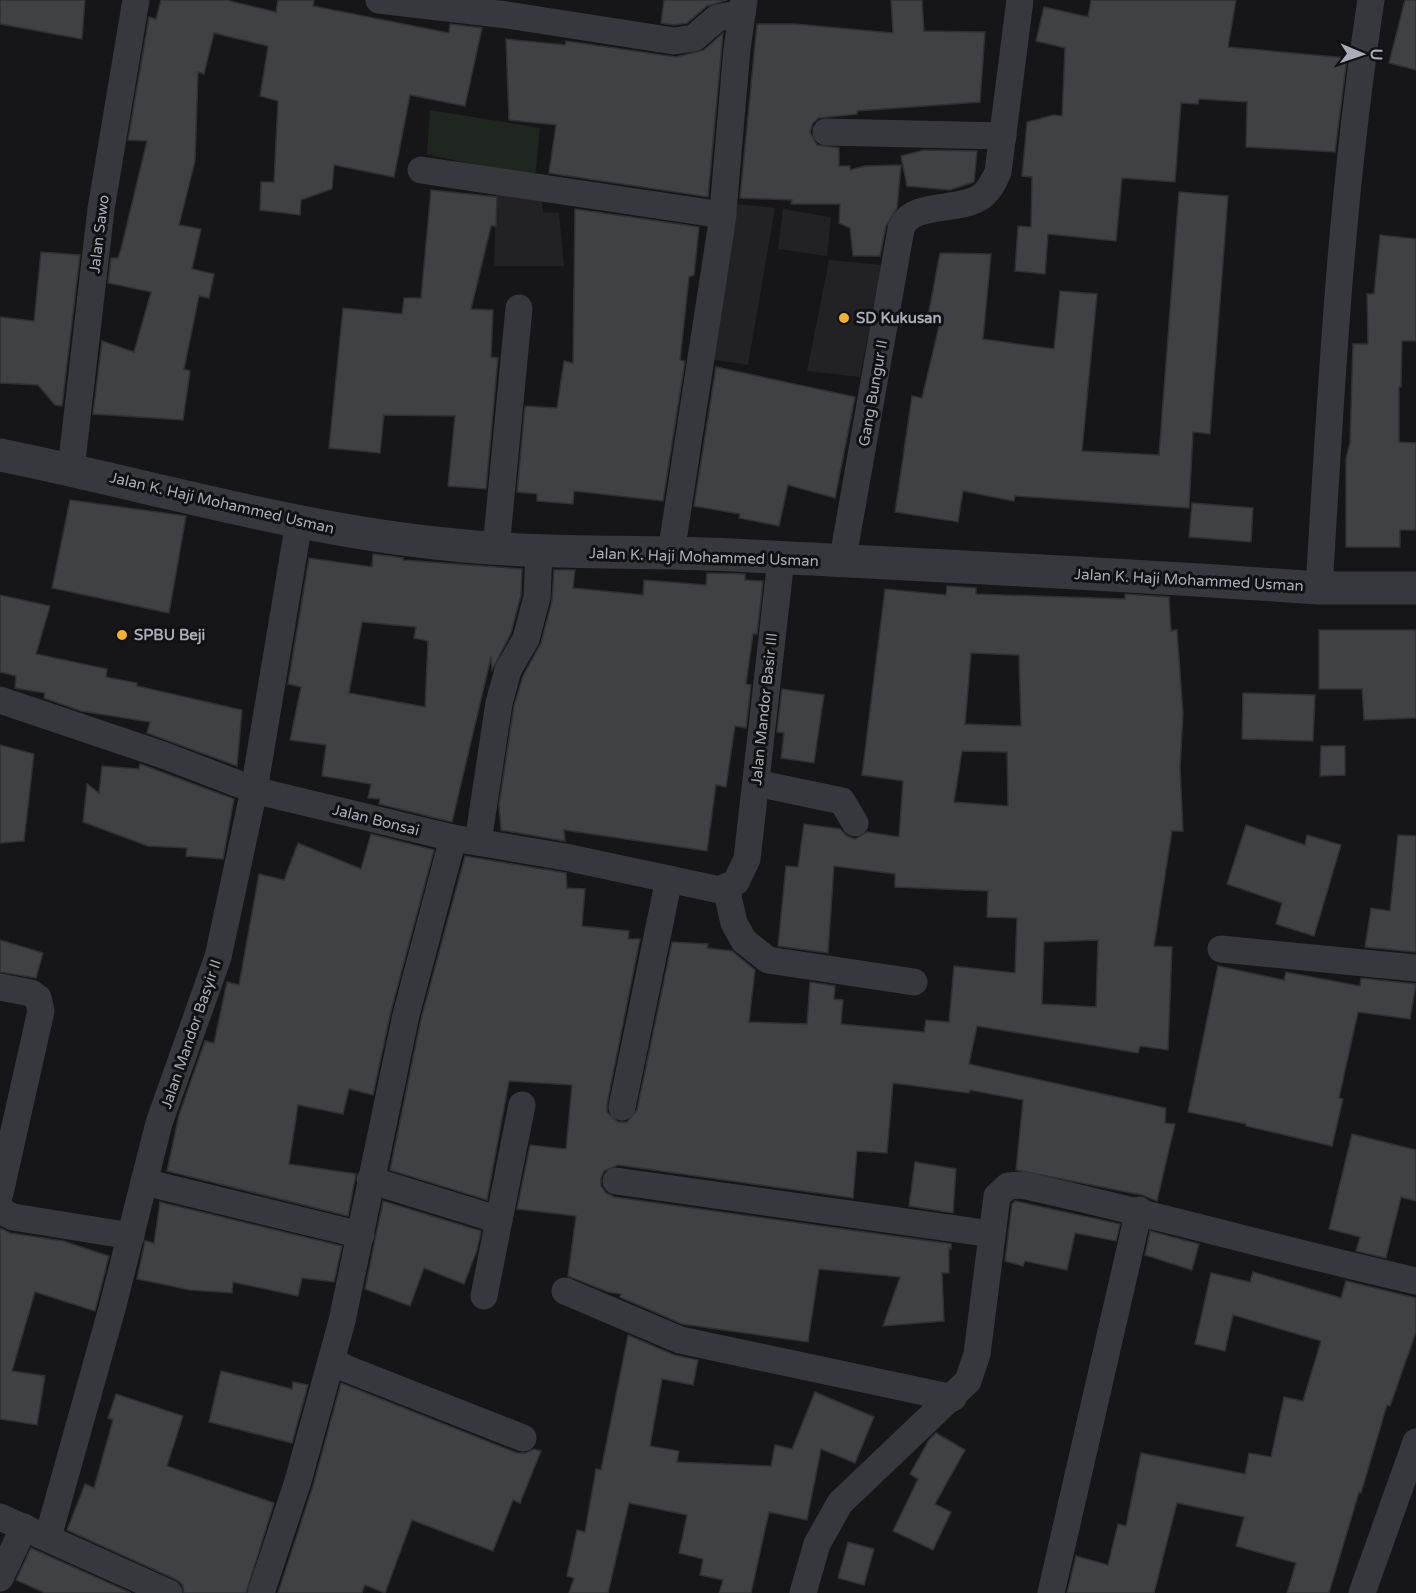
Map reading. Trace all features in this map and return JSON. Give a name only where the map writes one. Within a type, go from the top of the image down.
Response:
[{"type":"street","name":"Jalan Sawo","points":[[71,470],[101,209],[136,0]]},
{"type":"street","points":[[379,0],[507,15],[674,41],[694,38],[717,18],[743,7],[723,214],[670,553]]},
{"type":"street","name":"Gang Bungur II","points":[[842,563],[903,222],[921,212],[971,202],[982,196],[998,172],[1020,0]]},
{"type":"street","points":[[1319,588],[1332,367],[1355,108],[1371,0]]},
{"type":"street","points":[[826,132],[1003,136]]},
{"type":"street","points":[[421,170],[723,214]]},
{"type":"street","points":[[496,548],[519,308]]},
{"type":"street","name":"Jalan K. Haji Mohammed Usman","points":[[0,455],[299,522],[365,534],[496,548],[670,553],[1319,588],[1416,588]]},
{"type":"street","name":"Jalan Mandor Basyir II","points":[[48,1537],[131,1236],[159,1123],[218,957],[254,790],[299,522]]},
{"type":"street","points":[[261,1593],[288,1515],[332,1360],[361,1235],[370,1180],[406,1016],[465,840],[508,670],[526,639],[537,597],[539,551]]},
{"type":"street","name":"Jalan Mandor Basir III","points":[[726,887],[736,882],[747,859],[781,559]]},
{"type":"street","name":"Jalan Bonsai","points":[[0,700],[163,755],[254,790],[465,840],[720,890],[726,887]]},
{"type":"street","points":[[756,783],[842,801],[855,823]]},
{"type":"street","points":[[622,1107],[669,879]]},
{"type":"street","points":[[726,887],[734,923],[744,941],[768,960],[914,982]]},
{"type":"street","points":[[1221,949],[1416,968]]},
{"type":"street","points":[[0,987],[30,993],[38,998],[40,1011],[0,1192]]},
{"type":"street","points":[[484,1296],[522,1105]]},
{"type":"street","points":[[370,1180],[499,1220]]},
{"type":"street","points":[[616,1181],[992,1234]]},
{"type":"street","points":[[144,1182],[361,1235]]},
{"type":"street","points":[[803,1593],[817,1544],[840,1503],[953,1398],[968,1381],[977,1354],[997,1196],[1008,1185],[1022,1185],[1139,1210],[1305,1255],[1416,1281]]},
{"type":"street","points":[[0,1206],[1,1211],[12,1217],[131,1236]]},
{"type":"street","points":[[1051,1593],[1139,1210]]},
{"type":"street","points":[[565,1291],[680,1340],[953,1398]]},
{"type":"street","points":[[332,1360],[345,1368],[523,1438]]},
{"type":"street","points":[[1362,1593],[1410,1483],[1416,1442]]},
{"type":"street","points":[[0,1578],[12,1522],[167,1593]]},
{"type":"shaded area","points":[[430,110],[540,128],[535,179],[427,154]]},
{"type":"shaded area","points":[[496,193],[542,197],[543,212],[559,213],[564,266],[494,266]]},
{"type":"shaded area","points":[[728,203],[775,208],[748,365],[704,358]]},
{"type":"shaded area","points":[[783,209],[831,217],[827,256],[778,249]]},
{"type":"shaded area","name":"SD Kukusan","points":[[829,260],[881,265],[860,377],[807,371]]},
{"type":"building","points":[[0,0],[85,0],[82,39],[0,24]]},
{"type":"building","points":[[161,0],[226,0],[276,12],[278,0],[314,0],[313,6],[449,33],[450,24],[482,28],[465,106],[410,95],[394,177],[334,165],[332,189],[301,200],[300,215],[260,210],[261,182],[274,182],[278,101],[260,96],[268,46],[214,33],[204,74],[198,72],[195,161],[179,225],[201,229],[192,269],[214,274],[209,298],[199,296],[184,369],[190,371],[183,420],[93,414],[102,341],[134,352],[151,292],[108,283],[111,258],[118,258],[121,249],[147,141],[128,140],[149,17],[156,19]]},
{"type":"building","points":[[664,0],[727,0],[707,6],[687,23],[674,25],[661,23]]},
{"type":"building","points":[[891,0],[922,0],[924,31],[985,32],[980,102],[857,111],[857,114],[819,118],[813,123],[810,132],[817,145],[839,148],[839,166],[850,166],[850,170],[865,166],[901,165],[897,208],[886,226],[880,256],[853,256],[850,228],[839,223],[840,204],[791,204],[792,200],[740,198],[757,24],[795,24],[893,33]]},
{"type":"building","points":[[1091,0],[1236,0],[1228,47],[1347,58],[1335,152],[1246,147],[1247,102],[1199,99],[1198,104],[1181,103],[1175,182],[1122,178],[1116,241],[1048,234],[1045,274],[1015,271],[1018,226],[1031,227],[1032,177],[1022,176],[1027,122],[1054,115],[1062,116],[1065,48],[1036,41],[1044,7],[1088,17]]},
{"type":"building","points":[[1405,0],[1416,0],[1416,70],[1389,63]]},
{"type":"building","points":[[723,33],[708,197],[549,173],[556,125],[509,120],[506,39],[565,45],[566,41],[676,57],[704,50]]},
{"type":"building","points":[[924,150],[977,151],[974,182],[950,190],[907,186],[901,156]]},
{"type":"building","points":[[431,190],[497,197],[496,226],[491,226],[471,309],[493,310],[491,357],[498,358],[486,489],[448,486],[455,416],[384,415],[380,453],[329,448],[343,308],[402,314],[404,298],[421,298]]},
{"type":"building","points":[[1179,192],[1228,196],[1210,434],[1193,432],[1189,508],[1015,496],[1014,501],[963,491],[958,522],[895,512],[912,396],[922,398],[940,322],[927,321],[940,253],[991,254],[983,339],[1054,349],[1060,291],[1097,294],[1082,451],[1159,455]]},
{"type":"building","points":[[575,209],[699,227],[694,275],[689,277],[680,360],[685,361],[663,501],[574,491],[573,504],[537,501],[537,494],[517,492],[525,406],[557,408],[564,361],[573,363]]},
{"type":"building","points":[[1380,235],[1416,239],[1416,341],[1402,341],[1399,442],[1416,443],[1416,530],[1400,530],[1400,547],[1346,547],[1346,458],[1350,443],[1353,344],[1368,344],[1367,294],[1374,294]]},
{"type":"building","points":[[41,252],[80,255],[62,406],[55,405],[38,385],[0,383],[0,317],[34,321]]},
{"type":"building","points":[[716,367],[855,397],[835,498],[788,485],[779,526],[739,518],[740,514],[694,506]]},
{"type":"building","points":[[70,500],[186,516],[169,613],[52,588]]},
{"type":"building","points":[[1192,503],[1253,508],[1251,542],[1189,537]]},
{"type":"building","points":[[373,554],[403,558],[403,560],[522,569],[521,595],[511,633],[492,670],[491,657],[452,822],[379,804],[380,799],[368,798],[371,784],[322,776],[326,745],[290,740],[301,687],[288,684],[309,558],[372,567]],"holes":[[[362,622],[416,627],[414,638],[428,641],[425,707],[349,693]]]},
{"type":"building","points":[[554,570],[575,570],[573,588],[643,595],[644,580],[706,585],[707,573],[745,574],[745,580],[763,581],[757,634],[753,634],[746,684],[751,685],[746,728],[735,726],[726,787],[716,785],[707,851],[564,830],[565,841],[501,830],[499,805],[514,706],[523,676],[541,643],[552,601]]},
{"type":"building","points":[[947,586],[976,588],[976,594],[1125,599],[1125,594],[1169,597],[1171,631],[1177,630],[1183,714],[1180,767],[1183,831],[1172,831],[1154,946],[1172,947],[1168,1050],[1140,1046],[1138,1053],[977,1026],[969,1064],[1166,1108],[1165,1123],[1175,1124],[1157,1201],[1142,1195],[1016,1170],[1023,1100],[970,1090],[969,1093],[893,1083],[887,1153],[857,1151],[853,1198],[618,1165],[604,1171],[601,1186],[606,1193],[614,1197],[951,1244],[949,1273],[942,1273],[944,1321],[883,1326],[900,1277],[819,1269],[808,1342],[682,1324],[620,1297],[621,1294],[608,1292],[568,1276],[576,1216],[517,1209],[530,1145],[566,1149],[572,1085],[509,1081],[487,1200],[390,1170],[421,1019],[465,856],[566,873],[567,888],[585,889],[582,926],[629,931],[628,939],[640,939],[607,1104],[607,1112],[618,1122],[627,1122],[637,1110],[672,942],[708,944],[707,948],[732,951],[755,970],[749,1022],[807,1024],[810,982],[835,986],[834,999],[843,1000],[841,1024],[924,1032],[926,1020],[949,1022],[954,966],[1015,973],[1017,918],[987,917],[988,891],[895,887],[895,874],[834,866],[828,953],[778,946],[786,866],[798,867],[804,824],[840,829],[847,836],[855,839],[867,832],[899,837],[903,781],[862,775],[885,589],[946,595]],"holes":[[[971,653],[1019,655],[1021,726],[965,724]],[[962,751],[1007,752],[1008,806],[954,802]],[[1098,940],[1096,1007],[1042,1004],[1044,942]]]},
{"type":"building","points":[[0,595],[50,606],[36,654],[107,669],[106,677],[137,683],[137,686],[242,710],[237,766],[147,733],[150,722],[81,711],[44,698],[45,693],[15,688],[16,676],[0,672]]},
{"type":"building","points":[[1319,630],[1416,630],[1416,718],[1364,720],[1362,689],[1319,689]]},
{"type":"building","points":[[782,689],[824,695],[814,763],[781,758],[784,733],[777,732]]},
{"type":"building","points":[[1243,693],[1315,695],[1313,741],[1242,739]]},
{"type":"building","points":[[0,745],[34,754],[24,841],[0,843]]},
{"type":"building","points":[[1321,746],[1345,746],[1345,775],[1320,776]]},
{"type":"building","points":[[140,764],[234,799],[223,859],[186,856],[187,848],[148,846],[83,822],[87,784],[99,793],[102,766],[139,769]]},
{"type":"building","points":[[1246,825],[1305,845],[1307,835],[1341,845],[1314,936],[1276,924],[1282,903],[1227,884]]},
{"type":"building","points":[[371,834],[434,850],[391,1011],[373,1095],[349,1089],[343,1114],[298,1105],[289,1164],[356,1174],[348,1216],[167,1171],[179,1115],[205,1041],[214,1043],[227,982],[239,985],[259,874],[284,880],[298,843],[361,869]]},
{"type":"building","points":[[1398,835],[1416,836],[1416,952],[1365,947],[1371,908],[1390,911]]},
{"type":"building","points":[[0,940],[43,953],[36,978],[0,972]]},
{"type":"building","points":[[1218,966],[1284,980],[1286,972],[1360,986],[1361,978],[1416,984],[1410,1019],[1358,1012],[1339,1098],[1343,1099],[1332,1146],[1188,1112]]},
{"type":"building","points":[[1352,1134],[1416,1150],[1416,1201],[1401,1197],[1386,1258],[1356,1251],[1360,1237],[1329,1229]]},
{"type":"building","points":[[915,1162],[956,1169],[953,1213],[909,1206]]},
{"type":"building","points":[[383,1201],[481,1231],[477,1250],[464,1284],[424,1268],[410,1306],[365,1289]]},
{"type":"building","points":[[1015,1201],[1120,1224],[1116,1241],[1075,1233],[1067,1270],[1025,1261],[1023,1266],[1005,1261],[1012,1204]]},
{"type":"building","points":[[160,1202],[342,1246],[334,1282],[302,1278],[298,1296],[233,1282],[232,1293],[190,1290],[137,1279],[145,1241],[154,1243]]},
{"type":"building","points":[[0,1228],[10,1233],[63,1241],[109,1256],[95,1311],[35,1292],[12,1371],[45,1376],[37,1425],[0,1419]]},
{"type":"building","points":[[1150,1231],[1199,1244],[1192,1270],[1145,1255]]},
{"type":"building","points":[[1253,1272],[1341,1298],[1346,1281],[1416,1298],[1416,1332],[1390,1406],[1387,1405],[1329,1593],[1287,1593],[1296,1563],[1236,1546],[1244,1517],[1177,1503],[1154,1593],[1067,1593],[1076,1556],[1108,1565],[1118,1524],[1126,1526],[1141,1453],[1245,1474],[1249,1453],[1271,1457],[1284,1397],[1303,1401],[1321,1341],[1233,1315],[1225,1351],[1195,1344],[1211,1273],[1250,1282]]},
{"type":"building","points":[[628,1335],[674,1355],[698,1360],[693,1385],[662,1379],[650,1446],[679,1451],[677,1462],[771,1466],[775,1445],[792,1449],[815,1392],[874,1417],[855,1463],[821,1449],[807,1520],[769,1512],[751,1593],[719,1593],[723,1580],[700,1575],[703,1559],[679,1553],[687,1515],[629,1503],[608,1593],[569,1593],[574,1578],[567,1576],[577,1530],[585,1532],[596,1469],[601,1470]]},
{"type":"building","points":[[221,1371],[292,1389],[293,1382],[308,1385],[292,1443],[209,1422]]},
{"type":"building","points":[[341,1383],[517,1453],[526,1453],[534,1449],[541,1451],[520,1503],[513,1500],[493,1551],[412,1520],[385,1593],[365,1585],[362,1593],[278,1593],[313,1486]]},
{"type":"building","points":[[116,1394],[183,1416],[167,1466],[274,1503],[246,1593],[184,1593],[182,1584],[175,1579],[67,1530],[85,1484],[94,1488],[113,1420],[108,1418]]},
{"type":"building","points":[[936,1433],[965,1450],[935,1504],[951,1512],[933,1550],[893,1531],[918,1479],[910,1474],[929,1440]]},
{"type":"building","points":[[848,1542],[874,1549],[864,1585],[838,1578]]},
{"type":"building","points":[[31,1548],[131,1593],[45,1593],[16,1580]]},
{"type":"place","name":"SD Kukusan","points":[[844,318]]},
{"type":"place","name":"SPBU Beji","points":[[122,635]]}]
